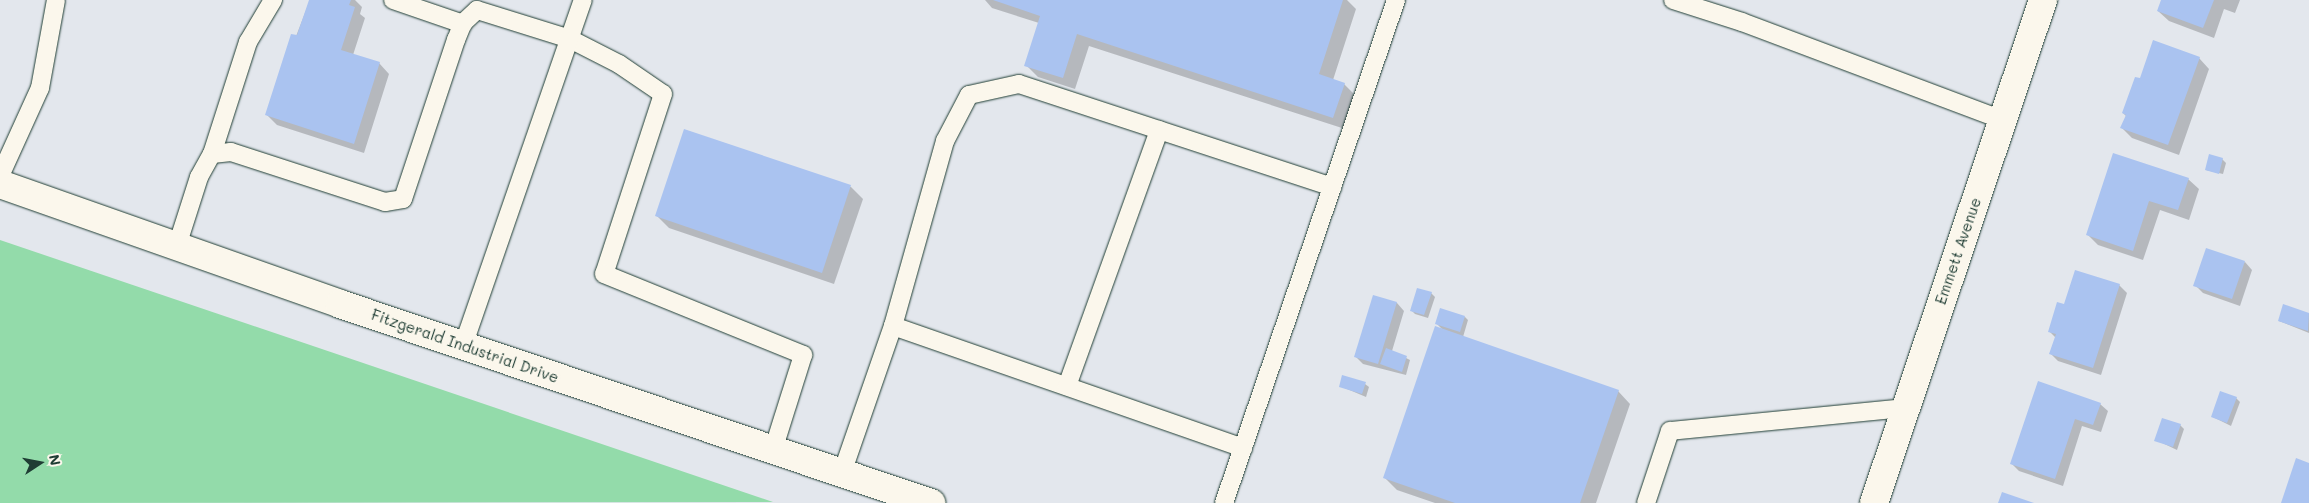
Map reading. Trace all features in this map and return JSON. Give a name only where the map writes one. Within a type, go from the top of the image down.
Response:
[{"type":"street","name":"Emmett Avenue","points":[[1874,503],[2043,0]]},
{"type":"street","name":"Fitzgerald Industrial Drive","points":[[0,184],[463,346],[931,503]]},
{"type":"lane","points":[[0,176],[40,88],[56,0]]},
{"type":"lane","points":[[177,246],[199,177],[212,154],[248,42],[273,0]]},
{"type":"lane","points":[[393,0],[463,24]]},
{"type":"lane","points":[[463,346],[583,0]]},
{"type":"lane","points":[[1224,503],[1396,0]]},
{"type":"lane","points":[[1673,0],[1742,22],[2002,120]]},
{"type":"lane","points":[[212,154],[231,152],[385,202],[402,199],[463,24],[478,5],[570,39],[619,64],[663,94],[604,274],[804,355],[773,450]]},
{"type":"lane","points":[[842,473],[893,326],[945,141],[969,95],[1019,84],[1332,188]]},
{"type":"lane","points":[[1067,386],[1159,130]]},
{"type":"lane","points":[[893,326],[1243,448]]},
{"type":"lane","points":[[1646,503],[1670,431],[1905,408]]},
{"type":"green space","points":[[0,240],[773,502],[0,503]]},
{"type":"building","points":[[309,0],[351,0],[349,5],[355,7],[341,50],[380,62],[354,144],[265,115],[291,34],[297,35]]},
{"type":"building","points":[[993,0],[1343,0],[1319,74],[1345,83],[1333,118],[1077,34],[1063,78],[1024,66],[1040,16]]},
{"type":"building","points":[[2161,0],[2214,0],[2203,28],[2157,11]]},
{"type":"building","points":[[2153,40],[2200,57],[2168,145],[2120,128],[2126,115],[2122,113],[2135,77],[2140,78]]},
{"type":"building","points":[[684,129],[851,185],[822,273],[655,216]]},
{"type":"building","points":[[2113,153],[2189,178],[2178,210],[2149,201],[2133,251],[2086,235]]},
{"type":"building","points":[[2209,154],[2223,158],[2219,174],[2205,170]]},
{"type":"building","points":[[2206,248],[2245,261],[2232,299],[2193,286]]},
{"type":"building","points":[[2075,270],[2120,284],[2093,368],[2049,354],[2056,334],[2048,332],[2057,302],[2064,304]]},
{"type":"building","points":[[1417,288],[1432,292],[1424,315],[1410,311]]},
{"type":"building","points":[[1373,295],[1397,302],[1378,364],[1354,357]]},
{"type":"building","points":[[2283,304],[2309,313],[2308,331],[2278,321]]},
{"type":"building","points":[[1440,308],[1465,316],[1460,332],[1435,324]]},
{"type":"building","points":[[1435,326],[1619,390],[1580,503],[1455,503],[1383,478]]},
{"type":"building","points":[[1386,348],[1407,356],[1402,372],[1380,364]]},
{"type":"building","points":[[1342,375],[1366,382],[1362,394],[1339,387]]},
{"type":"building","points":[[2038,381],[2101,403],[2093,425],[2075,419],[2055,479],[2010,464]]},
{"type":"building","points":[[2220,391],[2237,397],[2227,423],[2211,417]]},
{"type":"building","points":[[2162,418],[2181,424],[2173,447],[2154,441]]},
{"type":"building","points":[[2296,458],[2309,463],[2309,503],[2281,503]]},
{"type":"building","points":[[2002,492],[2034,503],[1998,503]]}]
